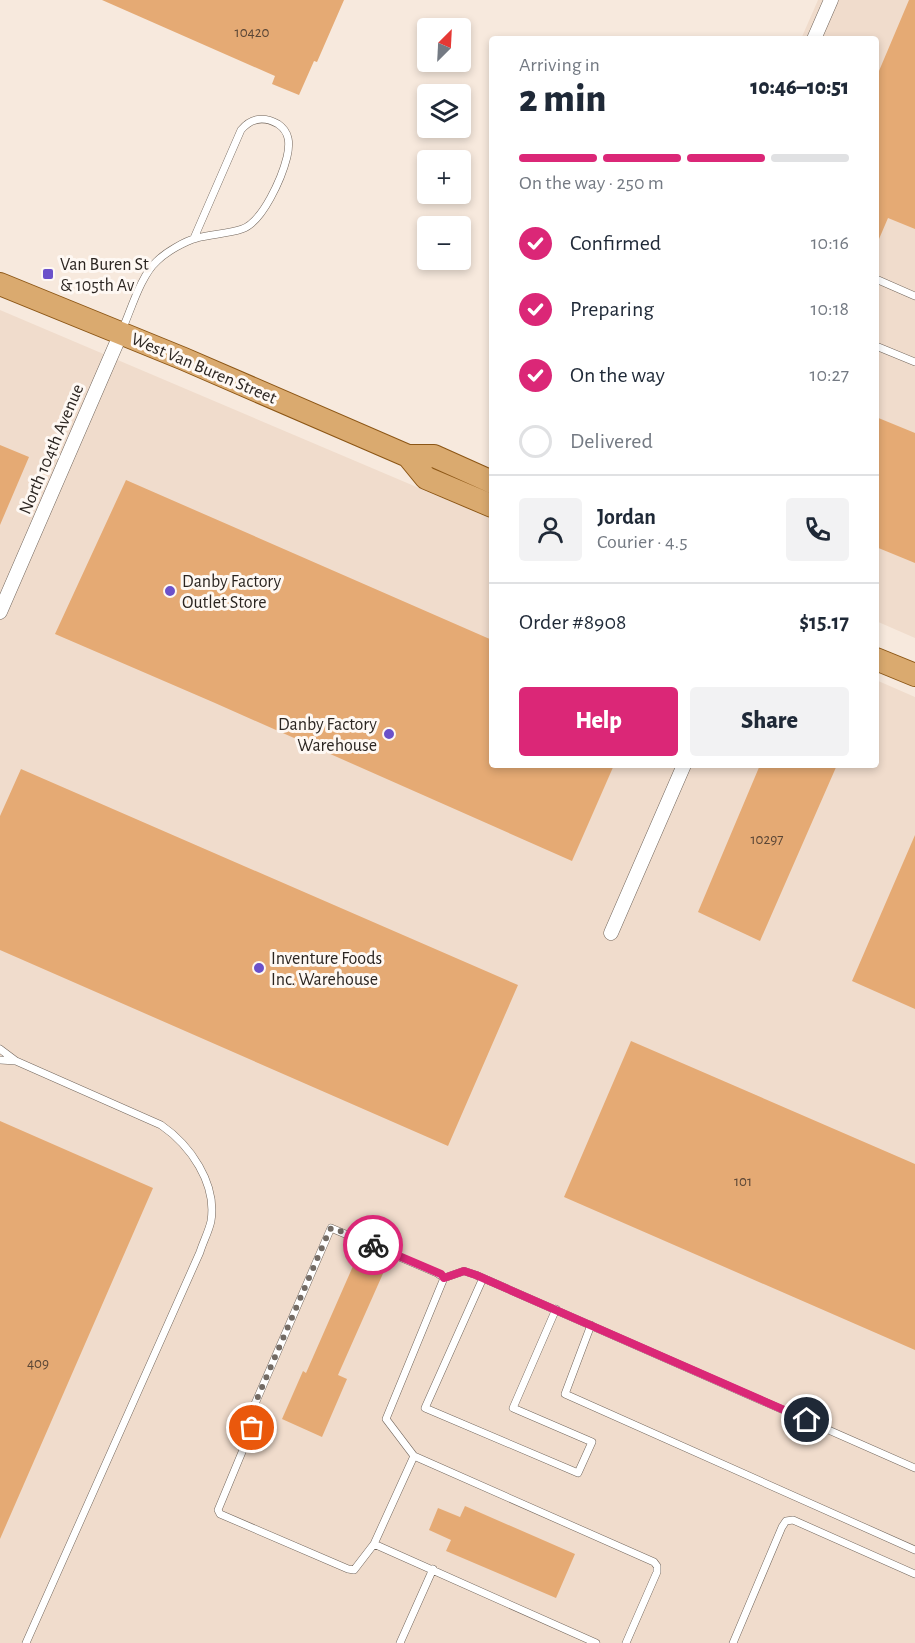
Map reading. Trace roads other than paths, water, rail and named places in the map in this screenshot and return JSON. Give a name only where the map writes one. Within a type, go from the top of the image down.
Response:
[{"type":"main road","name":"West Van Buren Street","points":[[0,284],[121,333],[408,456],[426,477],[489,498]]},
{"type":"main road","points":[[879,660],[915,675]]},
{"type":"street","points":[[815,36],[831,0]]},
{"type":"street","name":"North 104th Avenue","points":[[0,612],[121,333]]},
{"type":"street","points":[[611,933],[683,768]]},
{"type":"lane","points":[[121,333],[149,269],[158,259],[194,238],[243,229],[254,221],[276,187],[288,152],[290,140],[278,124],[257,119],[248,122],[241,130],[194,238]]},
{"type":"lane","points":[[879,280],[915,296]]},
{"type":"lane","points":[[879,347],[915,362]]},
{"type":"lane","points":[[0,1049],[16,1061],[161,1125],[175,1135],[199,1165],[209,1192],[211,1220],[200,1252],[26,1643]]},
{"type":"lane","points":[[0,1060],[16,1061]]},
{"type":"lane","points":[[414,1456],[374,1544],[354,1570],[220,1514],[218,1507],[252,1428],[251,1413],[330,1229],[333,1228],[441,1274],[444,1278]]},
{"type":"lane","points":[[626,1643],[657,1572],[654,1562],[414,1456],[386,1419],[444,1278],[464,1271],[483,1278],[915,1468]]},
{"type":"lane","points":[[483,1278],[425,1408],[578,1473],[592,1442],[513,1408],[556,1309]]},
{"type":"lane","points":[[591,1325],[565,1395],[915,1550]]},
{"type":"lane","points":[[733,1643],[786,1521],[793,1520],[915,1574]]},
{"type":"lane","points":[[374,1544],[596,1643]]},
{"type":"lane","points":[[400,1643],[433,1569]]},
{"type":"place","name":"Van Buren St & 105th Av","points":[[48,274]]},
{"type":"place","name":"Danby Factory Outlet Store","points":[[170,591]]},
{"type":"place","name":"Danby Factory Warehouse","points":[[389,734]]},
{"type":"place","name":"Inventure Foods Inc. Warehouse","points":[[259,968]]}]
